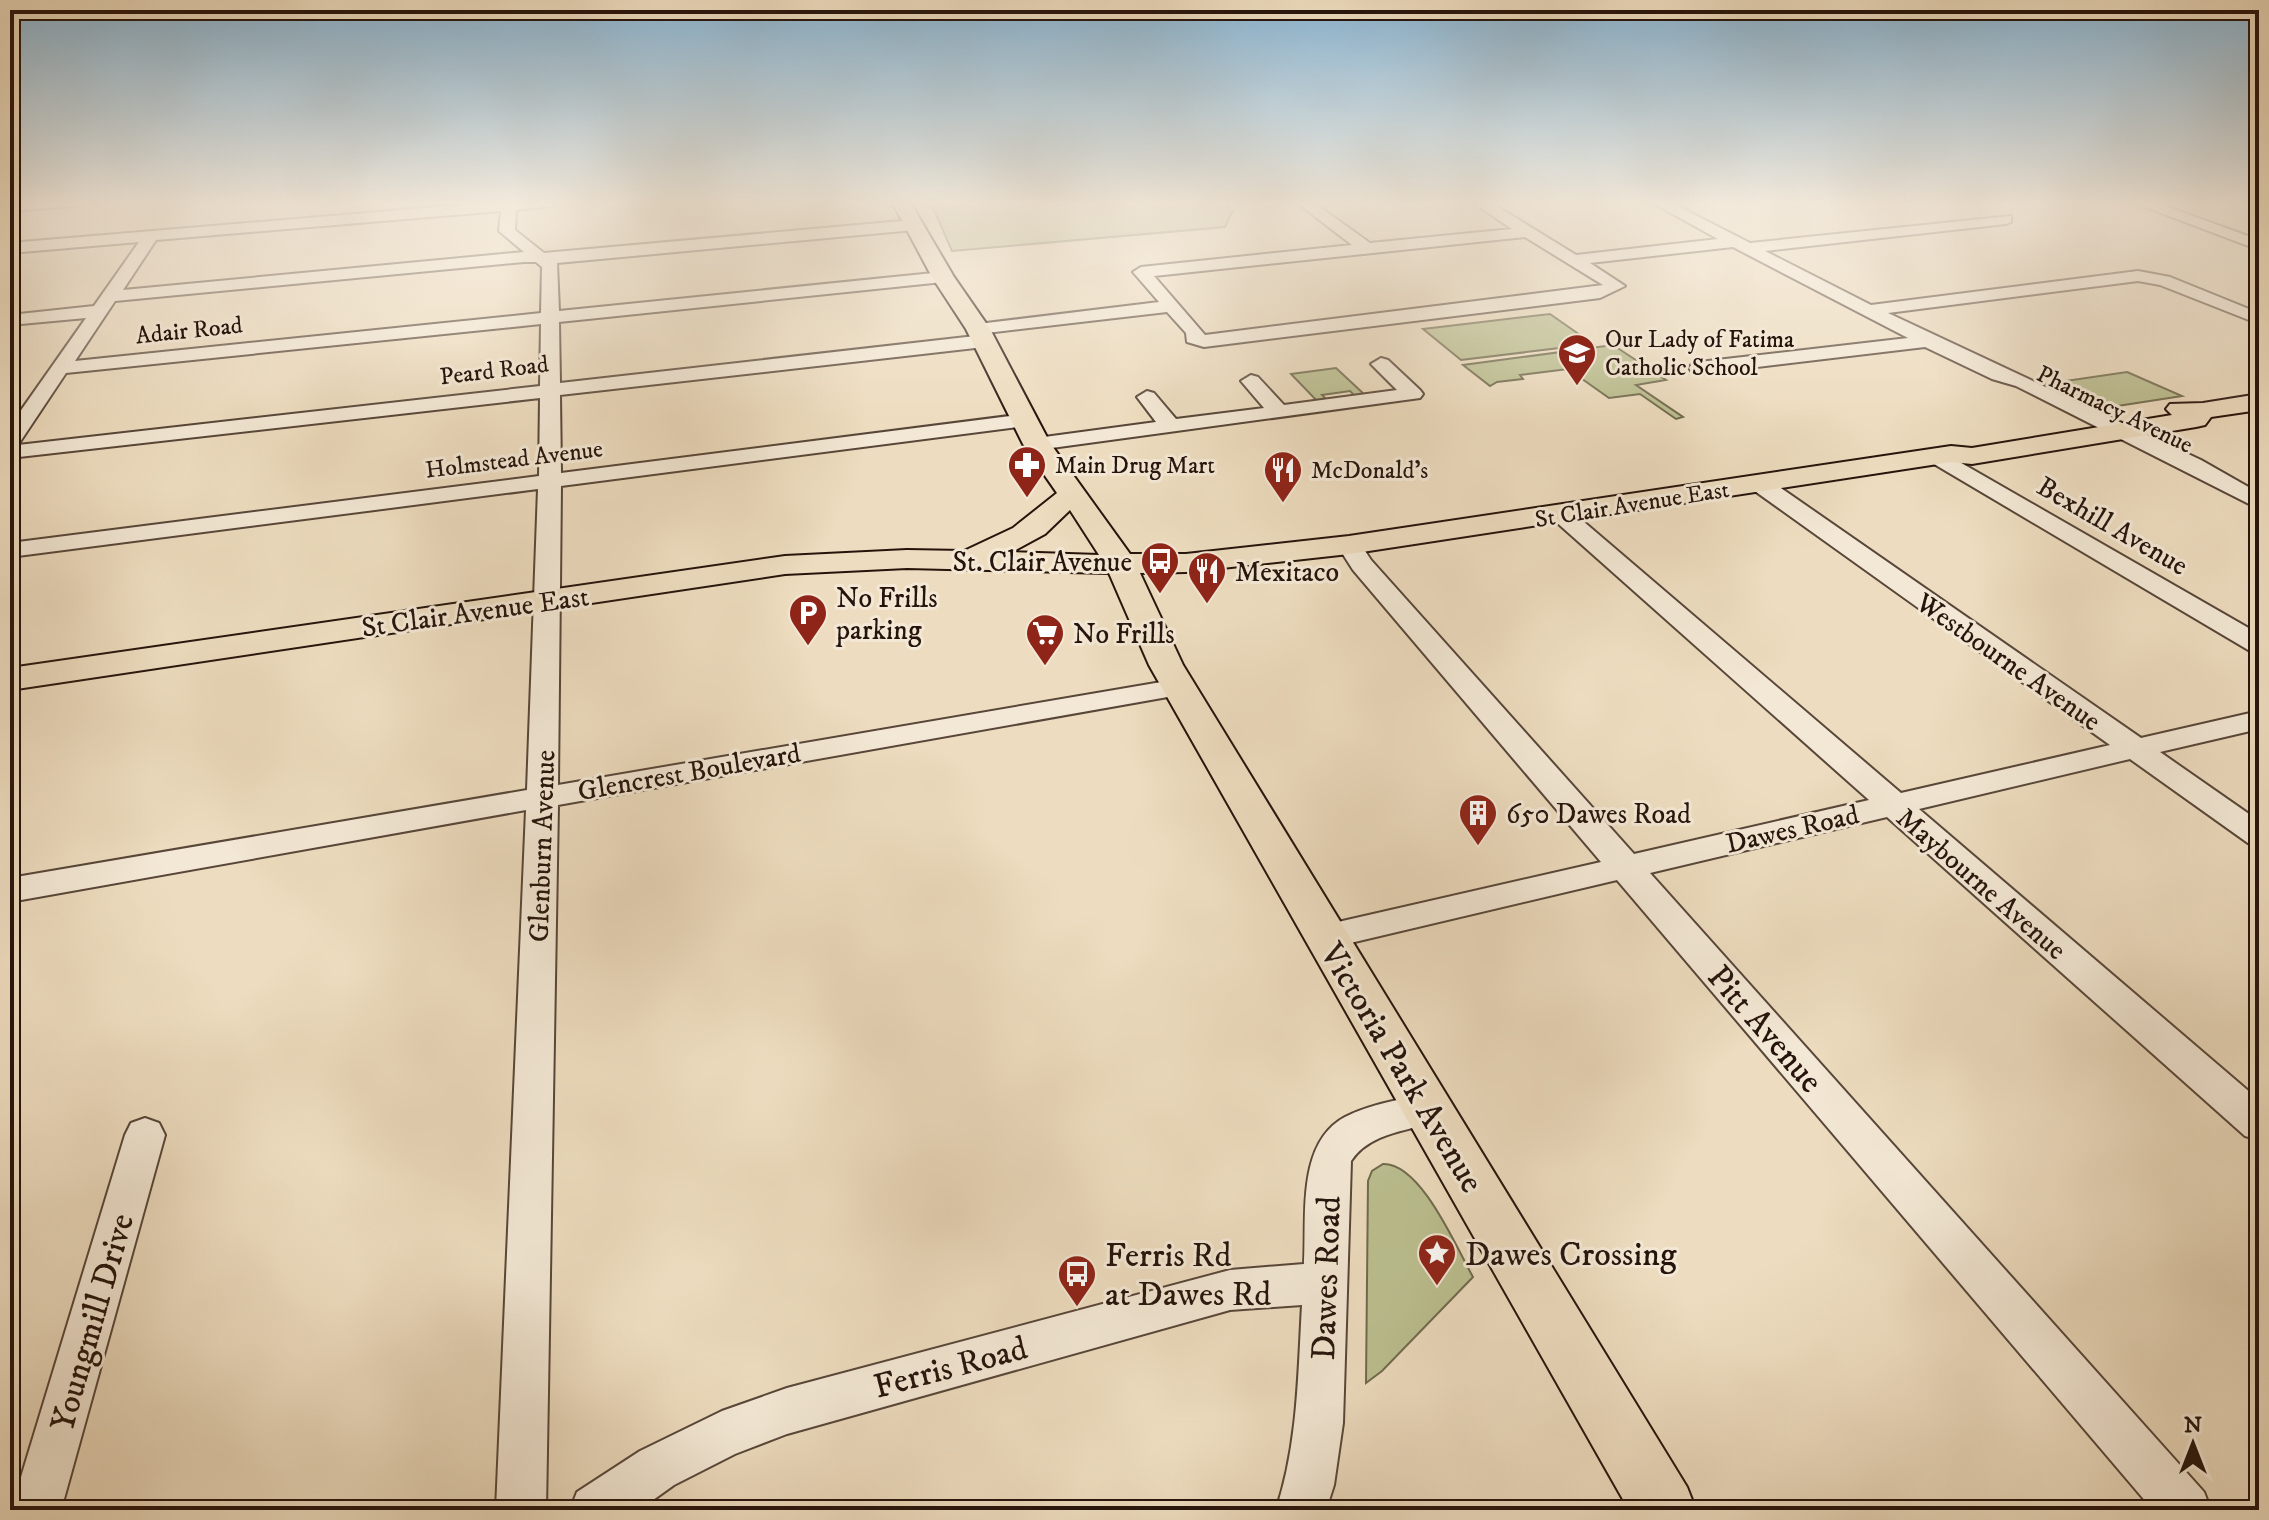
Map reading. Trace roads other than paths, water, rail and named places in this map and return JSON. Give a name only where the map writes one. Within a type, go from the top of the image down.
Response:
[{"type":"main road","name":"Victoria Park Avenue","points":[[941,273],[981,335],[1059,486],[1110,570],[1128,621],[1173,676],[1664,1510]]},
{"type":"main road","name":"St Clair Avenue East","points":[[10,679],[785,565],[954,560],[956,565],[1197,573],[1312,550],[1562,515],[1944,455],[1972,456],[2102,427],[2196,419],[2203,411],[2259,402]]},
{"type":"main road","points":[[954,560],[1018,539],[1055,511],[1059,486]]},
{"type":"street","points":[[10,441],[125,273]]},
{"type":"street","points":[[10,320],[104,303],[390,273]]},
{"type":"street","name":"Glenburn Avenue","points":[[521,1510],[542,796],[550,273]]},
{"type":"street","points":[[1142,273],[1195,332],[1195,339],[1207,341],[1600,293],[1616,286],[1594,273]]},
{"type":"street","name":"Pharmacy Avenue","points":[[1796,273],[1999,375],[2005,384],[2102,427],[2172,469],[2213,479],[2259,502]]},
{"type":"street","points":[[1870,310],[2138,276],[2164,281],[2259,319]]},
{"type":"street","name":"Adair Road","points":[[61,368],[943,277]]},
{"type":"street","name":"Peard Road","points":[[10,452],[550,390],[981,335],[1172,306]]},
{"type":"street","points":[[1699,368],[1928,341]]},
{"type":"street","points":[[1037,444],[1413,394],[1381,364]]},
{"type":"street","points":[[1251,381],[1279,412]]},
{"type":"street","points":[[1147,397],[1171,427]]},
{"type":"street","name":"Holmstead Avenue","points":[[10,550],[1025,420]]},
{"type":"street","name":"Bexhill Avenue","points":[[1944,455],[2259,645]]},
{"type":"street","name":"Westbourne Avenue","points":[[1760,484],[2259,836]]},
{"type":"street","name":"Maybourne Avenue","points":[[1562,515],[2259,1124]]},
{"type":"street","name":"Pitt Avenue","points":[[1349,545],[1359,561],[2186,1510]]},
{"type":"street","name":"Glencrest Boulevard","points":[[10,890],[542,796],[1173,676]]},
{"type":"street","name":"Dawes Road","points":[[1325,937],[2259,720]]},
{"type":"street","name":"Dawes Road","points":[[1301,1510],[1309,1485],[1319,1423],[1329,1173],[1336,1146],[1343,1137],[1362,1126],[1428,1109]]},
{"type":"street","name":"Youngmill Drive","points":[[36,1510],[145,1135]]},
{"type":"street","name":"Ferris Road","points":[[595,1510],[657,1468],[722,1435],[787,1411],[1230,1290],[1326,1283]]},
{"type":"place","name":"Our Lady of Fatima Catholic School","points":[[1577,387]]},
{"type":"place","name":"Main Drug Mart","points":[[1027,499]]},
{"type":"place","name":"McDonald's","points":[[1283,504]]},
{"type":"place","name":"St. Clair Avenue","points":[[1160,595]]},
{"type":"place","name":"Mexitaco","points":[[1207,605]]},
{"type":"place","name":"No Frills parking","points":[[808,647]]},
{"type":"place","name":"No Frills","points":[[1045,667]]},
{"type":"place","name":"650 Dawes Road","points":[[1478,847]]},
{"type":"place","name":"Dawes Crossing","points":[[1437,1287]]},
{"type":"place","name":"Ferris Rd at Dawes Rd","points":[[1077,1308]]}]
